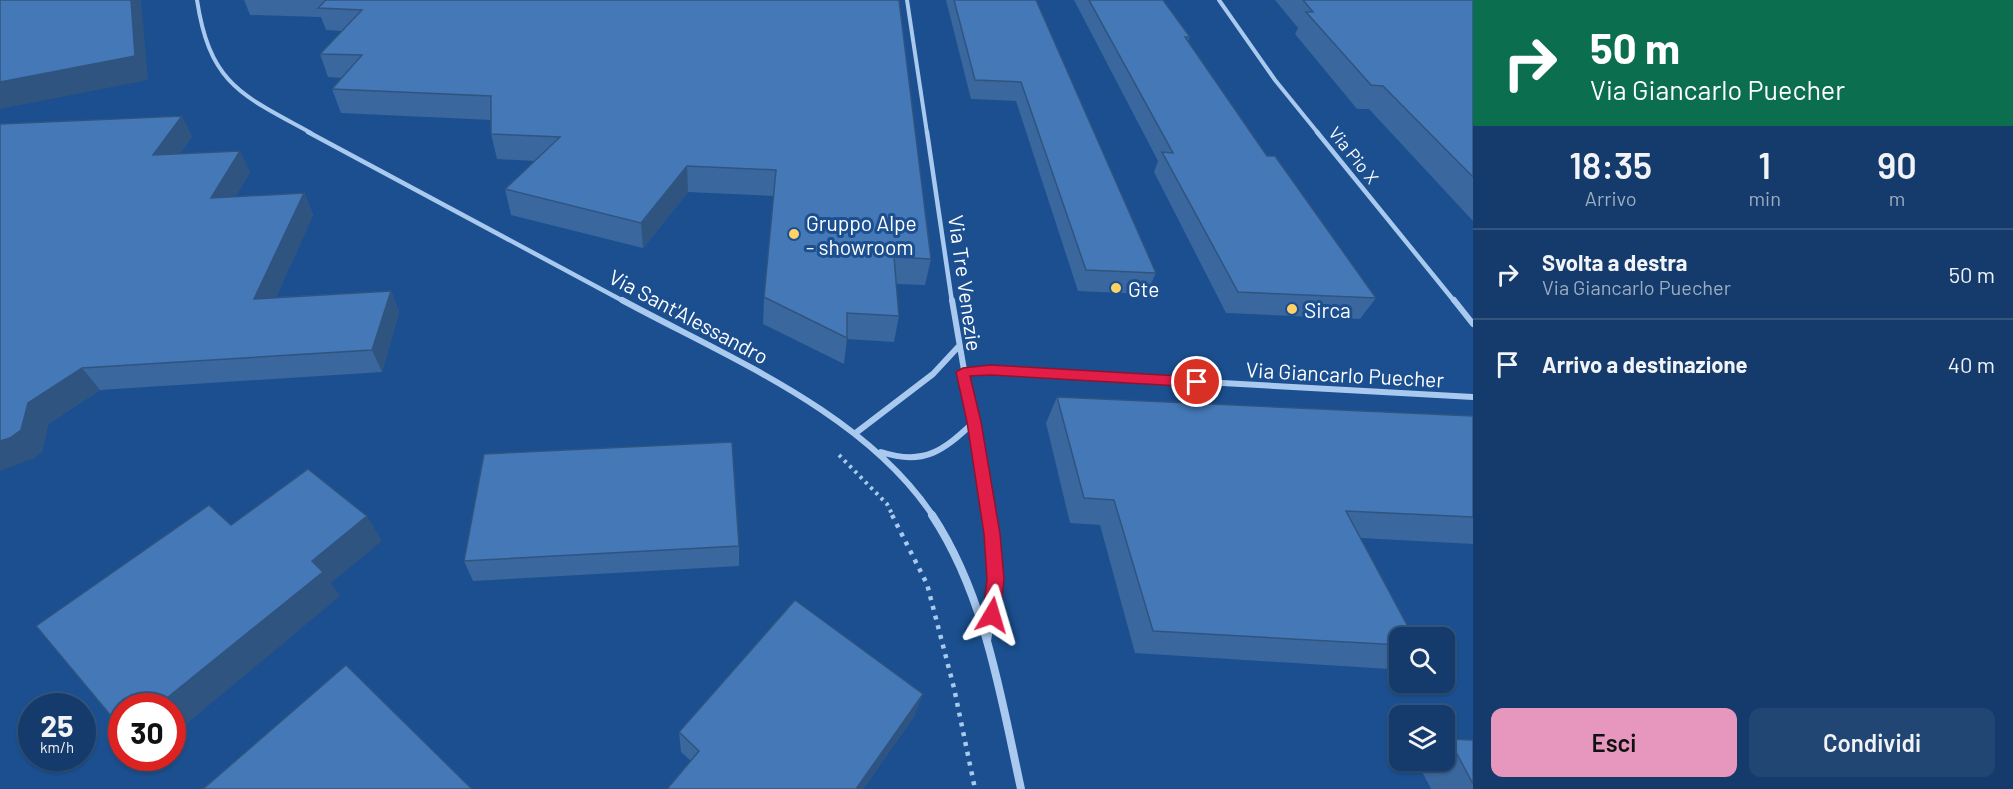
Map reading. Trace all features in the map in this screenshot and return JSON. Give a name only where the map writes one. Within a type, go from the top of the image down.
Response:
[{"type":"street","name":"Via Sant'Alessandro","points":[[197,0],[213,60],[230,81],[248,96],[318,137],[749,368],[857,432],[878,450],[918,494],[942,533],[964,579],[987,641],[1021,789]]},
{"type":"street","name":"Via Tre Venezie","points":[[908,0],[963,372],[974,422],[992,534],[996,579],[987,641]]},
{"type":"street","name":"Via Pio X","points":[[1219,0],[1275,80],[1473,324]]},
{"type":"street","points":[[857,432],[933,374],[959,346]]},
{"type":"street","name":"Via Giancarlo Puecher","points":[[963,372],[990,370],[1473,397]]},
{"type":"street","points":[[878,450],[902,458],[933,455],[952,443],[974,422]]},
{"type":"path","points":[[833,449],[887,504],[927,584],[954,687],[975,789]]},
{"type":"building","points":[[0,0],[131,0],[135,56],[0,82]]},
{"type":"building","points":[[326,0],[899,0],[931,259],[894,257],[899,316],[847,313],[847,338],[764,297],[776,170],[687,166],[641,223],[505,189],[560,137],[491,134],[491,96],[332,89],[362,55],[320,54],[362,10],[318,8]]},
{"type":"building","points":[[954,0],[1036,0],[1156,273],[1086,270],[1021,82],[975,80]]},
{"type":"building","points":[[1089,0],[1163,0],[1190,37],[1185,37],[1267,156],[1275,156],[1376,298],[1238,292],[1162,152],[1173,153]]},
{"type":"building","points":[[1303,0],[1473,0],[1473,177],[1383,86],[1371,85],[1306,12],[1313,12]]},
{"type":"building","points":[[182,116],[153,155],[240,151],[211,198],[304,193],[254,299],[391,291],[372,350],[82,368],[28,403],[21,430],[10,438],[0,441],[0,124]]},
{"type":"building","points":[[1057,397],[1473,416],[1473,517],[1346,511],[1408,627],[1389,627],[1389,644],[1153,631],[1114,500],[1084,498]]},
{"type":"building","points":[[732,442],[739,546],[464,561],[484,454]]},
{"type":"building","points":[[308,469],[367,516],[312,561],[323,572],[173,693],[108,693],[108,712],[96,698],[96,693],[92,693],[36,626],[209,505],[231,525]]},
{"type":"building","points":[[795,600],[923,694],[856,789],[667,789],[699,751],[679,732]]},
{"type":"building","points":[[346,665],[472,789],[203,789]]},
{"type":"building","points":[[1455,739],[1473,740],[1473,784],[1455,750]]},
{"type":"place","name":"Gruppo Alpe - showroom","points":[[794,234]]},
{"type":"place","name":"Gte","points":[[1116,288]]},
{"type":"place","name":"Sirca","points":[[1292,309]]},
{"type":"route","points":[[992,615],[996,579],[992,534],[974,422],[963,372],[990,370],[1197,382]]}]
